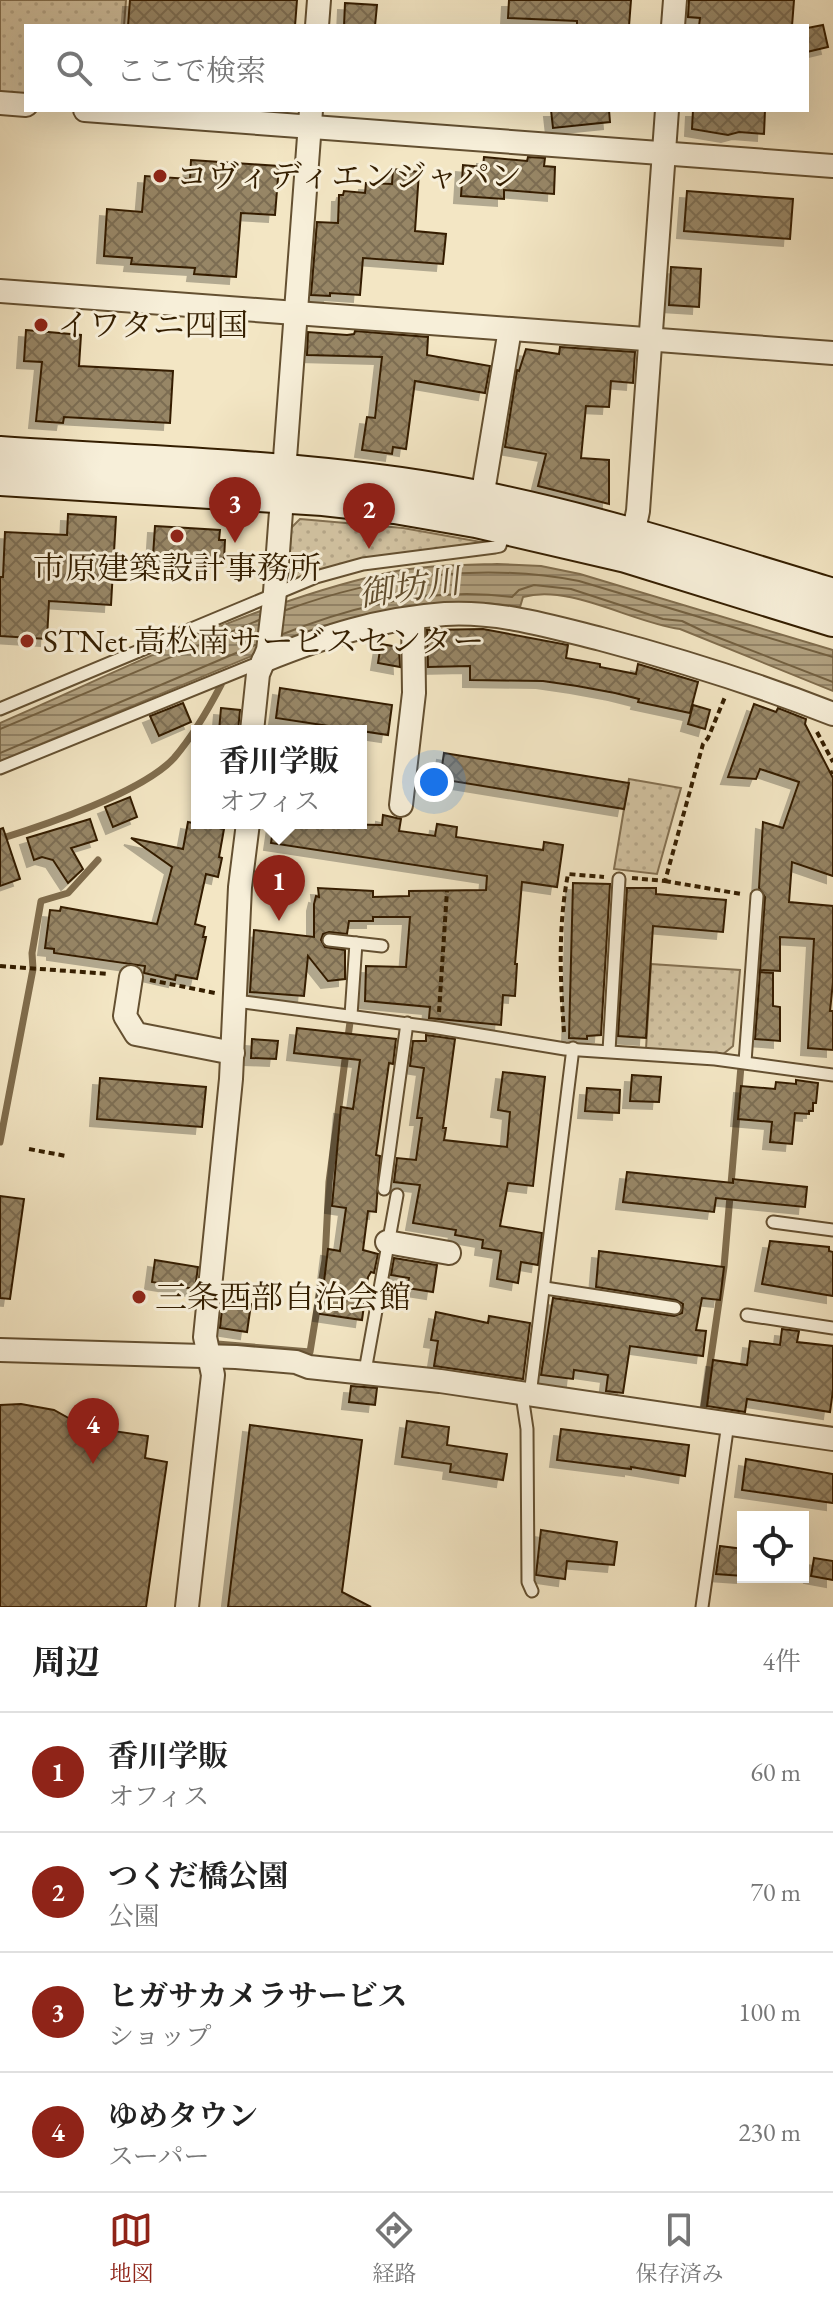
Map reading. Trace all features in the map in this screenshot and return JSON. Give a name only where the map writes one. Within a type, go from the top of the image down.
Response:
[{"type":"street","points":[[317,24],[319,0]]},
{"type":"street","points":[[673,24],[675,0]]},
{"type":"street","points":[[0,103],[24,105]]},
{"type":"street","points":[[135,112],[311,119],[664,154],[833,166]]},
{"type":"street","points":[[633,535],[638,511],[667,112]]},
{"type":"street","points":[[253,725],[258,674],[265,656],[275,596],[311,119]]},
{"type":"street","points":[[0,291],[833,353]]},
{"type":"street","points":[[482,498],[510,329]]},
{"type":"street","points":[[0,453],[284,485],[506,528],[626,556],[833,620]]},
{"type":"street","points":[[0,479],[284,485],[354,479],[482,498],[633,535],[833,595]]},
{"type":"street","points":[[265,656],[368,624],[448,614],[497,615],[531,621],[733,677],[825,711]]},
{"type":"street","points":[[401,805],[414,693],[413,618]]},
{"type":"street","points":[[187,1607],[213,1375],[205,1337],[233,1053],[240,887],[247,829]]},
{"type":"street","points":[[131,977],[125,1016],[136,1034],[233,1053]]},
{"type":"street","points":[[387,1242],[449,1253]]},
{"type":"street","points":[[0,1350],[296,1362],[309,1367],[365,1371],[833,1439]]},
{"type":"lane","points":[[0,709],[316,577],[363,564],[500,546],[506,528]]},
{"type":"lane","points":[[0,768],[265,656]]},
{"type":"lane","points":[[609,1051],[619,879]]},
{"type":"lane","points":[[745,1062],[757,896]]},
{"type":"lane","points":[[329,940],[382,946]]},
{"type":"lane","points":[[351,1015],[356,943]]},
{"type":"lane","points":[[236,1001],[569,1048],[745,1062],[833,1075]]},
{"type":"lane","points":[[384,1189],[407,1023]]},
{"type":"lane","points":[[532,1591],[528,1582],[527,1429],[523,1402],[530,1395],[545,1288],[569,1048]]},
{"type":"lane","points":[[365,1371],[397,1195]]},
{"type":"lane","points":[[773,1222],[833,1230]]},
{"type":"lane","points":[[545,1288],[675,1308]]},
{"type":"lane","points":[[747,1315],[833,1328]]},
{"type":"lane","points":[[702,1607],[728,1423]]},
{"type":"path","points":[[665,881],[703,744],[733,677]]},
{"type":"path","points":[[825,711],[812,721],[833,762]]},
{"type":"path","points":[[569,1048],[560,965],[561,907],[568,874],[665,881],[757,896]]},
{"type":"path","points":[[438,1028],[447,891]]},
{"type":"path","points":[[29,1149],[66,1156]]},
{"type":"shaded area","points":[[0,0],[126,0],[124,24],[24,24],[24,97],[0,95]]},
{"type":"shaded area","points":[[300,519],[403,528],[481,542],[480,546],[288,584],[291,528]]},
{"type":"shaded area","points":[[629,779],[681,788],[657,874],[614,869]]},
{"type":"shaded area","points":[[651,964],[740,970],[733,1046],[722,1055],[646,1049]]},
{"type":"water","name":"御坊川","points":[[497,564],[541,566],[580,574],[833,650],[833,691],[680,629],[581,600],[541,594],[523,597],[520,607],[443,603],[393,609],[319,628],[0,761],[0,723],[239,619],[287,601],[401,570]]},
{"type":"building","points":[[130,0],[297,0],[295,24],[128,24]]},
{"type":"building","points":[[509,0],[631,0],[629,24],[577,24],[577,21],[508,18]]},
{"type":"building","points":[[689,0],[794,0],[792,24],[699,24],[700,18],[688,17]]},
{"type":"building","points":[[345,3],[377,5],[375,24],[344,24]]},
{"type":"building","points":[[823,25],[828,47],[809,52],[809,28]]},
{"type":"building","points":[[551,112],[609,112],[610,122],[553,128]]},
{"type":"building","points":[[693,112],[765,112],[764,134],[739,132],[728,135],[692,129]]},
{"type":"building","points":[[484,157],[527,161],[528,157],[545,158],[544,166],[555,167],[554,194],[504,190],[504,199],[461,196],[463,165],[483,167]]},
{"type":"building","points":[[191,160],[279,166],[275,215],[241,213],[236,277],[194,274],[195,268],[131,264],[132,258],[104,256],[107,209],[142,212],[145,176],[190,179]]},
{"type":"building","points":[[393,169],[419,172],[415,231],[446,234],[443,264],[363,258],[360,295],[311,295],[317,222],[338,223],[339,195],[343,195],[344,191],[365,193],[366,183],[392,184]]},
{"type":"building","points":[[687,191],[793,199],[790,239],[684,231]]},
{"type":"building","points":[[671,267],[701,269],[699,307],[669,305]]},
{"type":"building","points":[[26,330],[81,335],[79,366],[173,371],[170,423],[64,417],[63,423],[36,421],[42,362],[24,361]]},
{"type":"building","points":[[355,331],[428,337],[427,355],[490,366],[485,393],[415,381],[406,449],[393,447],[392,454],[362,450],[367,417],[375,418],[382,357],[307,355],[308,332],[347,335]]},
{"type":"building","points":[[560,347],[635,352],[633,383],[611,381],[609,407],[586,406],[581,458],[609,460],[609,504],[538,486],[546,454],[505,447],[517,370],[526,349],[559,354]]},
{"type":"building","points":[[68,514],[116,517],[111,605],[49,601],[47,639],[0,636],[0,577],[3,577],[5,532],[67,535]]},
{"type":"building","name":"市原建築設計事務所","points":[[155,526],[220,530],[219,540],[225,540],[224,560],[153,556]]},
{"type":"building","points":[[483,629],[568,645],[566,658],[600,664],[600,667],[636,674],[638,664],[698,682],[690,713],[577,686],[543,681],[470,680],[470,666],[428,667],[427,630]]},
{"type":"building","points":[[381,644],[399,647],[400,667],[378,663]]},
{"type":"building","points":[[280,688],[392,705],[388,735],[367,732],[367,725],[322,725],[276,718]]},
{"type":"building","points":[[183,703],[191,722],[159,736],[150,716]]},
{"type":"building","points":[[754,704],[776,712],[778,708],[806,719],[805,724],[833,778],[833,876],[792,862],[789,902],[833,906],[830,1011],[833,1011],[833,1050],[808,1048],[814,939],[780,937],[780,971],[760,970],[765,897],[759,888],[763,822],[783,828],[799,782],[760,769],[756,779],[728,777]]},
{"type":"building","points":[[693,705],[710,710],[705,729],[688,724]]},
{"type":"building","points":[[221,708],[240,710],[239,725],[220,725]]},
{"type":"building","points":[[444,753],[629,783],[624,809],[440,779]]},
{"type":"building","points":[[130,797],[137,817],[113,827],[105,807]]},
{"type":"building","points":[[383,815],[401,819],[399,831],[435,836],[437,824],[457,827],[456,837],[543,850],[544,842],[563,845],[557,887],[522,882],[515,996],[503,995],[501,1025],[429,1018],[430,1007],[365,1001],[366,966],[406,967],[410,917],[373,917],[373,921],[349,921],[347,934],[323,934],[321,940],[325,947],[345,950],[345,979],[328,981],[308,956],[304,996],[250,992],[254,930],[314,937],[314,904],[316,896],[319,897],[318,888],[373,891],[373,897],[409,896],[409,891],[486,890],[487,876],[271,843],[273,829],[367,829],[367,825],[382,825]]},
{"type":"building","points":[[90,819],[97,840],[71,848],[83,869],[68,883],[53,860],[42,857],[34,860],[27,838]]},
{"type":"building","points":[[188,822],[191,823],[191,829],[224,829],[218,877],[206,874],[195,924],[205,927],[203,937],[206,937],[197,979],[176,975],[175,980],[144,973],[145,966],[54,953],[54,949],[45,948],[50,910],[60,911],[61,907],[157,924],[172,867],[131,838],[183,849]]},
{"type":"building","points":[[3,828],[20,879],[0,886],[0,829]]},
{"type":"building","points":[[573,883],[610,884],[601,1035],[587,1036],[587,1039],[569,1038]]},
{"type":"building","points":[[627,888],[656,888],[656,894],[726,900],[723,932],[653,926],[646,1038],[618,1036]]},
{"type":"building","points":[[760,972],[773,973],[773,1006],[780,1007],[780,1041],[755,1039]]},
{"type":"building","points":[[297,1028],[396,1039],[393,1064],[389,1063],[376,1155],[380,1156],[376,1212],[368,1211],[363,1250],[378,1254],[374,1273],[371,1272],[368,1277],[362,1320],[320,1314],[328,1249],[340,1251],[346,1208],[332,1206],[341,1107],[353,1109],[360,1060],[294,1053]]},
{"type":"building","points":[[426,1035],[455,1039],[444,1140],[507,1147],[510,1112],[498,1110],[503,1072],[545,1077],[533,1186],[508,1183],[500,1226],[542,1233],[538,1265],[521,1262],[518,1283],[497,1279],[501,1251],[482,1248],[483,1240],[455,1235],[456,1230],[413,1223],[420,1185],[394,1182],[397,1158],[416,1160],[422,1118],[417,1118],[424,1068],[410,1066],[413,1041],[426,1041]]},
{"type":"building","points":[[252,1039],[278,1041],[276,1059],[251,1058]]},
{"type":"building","points":[[632,1075],[661,1077],[659,1102],[630,1101]]},
{"type":"building","points":[[100,1078],[206,1087],[202,1127],[97,1119]]},
{"type":"building","points":[[796,1080],[818,1083],[813,1111],[809,1114],[795,1113],[792,1144],[770,1142],[772,1122],[738,1119],[741,1086],[775,1089],[776,1082],[796,1084]]},
{"type":"building","points":[[587,1088],[620,1090],[619,1113],[585,1111]]},
{"type":"building","points":[[627,1172],[807,1187],[805,1207],[716,1198],[714,1212],[623,1202]]},
{"type":"building","points":[[0,1196],[24,1199],[10,1299],[0,1298]]},
{"type":"building","points":[[770,1241],[829,1247],[829,1251],[833,1252],[833,1296],[762,1284]]},
{"type":"building","points":[[599,1251],[724,1267],[720,1300],[702,1298],[696,1330],[706,1331],[703,1356],[630,1346],[623,1393],[606,1391],[608,1375],[574,1370],[573,1379],[541,1375],[553,1298],[674,1316],[682,1313],[683,1304],[676,1300],[596,1287]]},
{"type":"building","points":[[394,1258],[437,1265],[433,1292],[407,1288],[409,1278],[391,1275]]},
{"type":"building","points":[[155,1260],[198,1267],[195,1289],[152,1282]]},
{"type":"building","points":[[223,1300],[251,1304],[247,1332],[220,1328]]},
{"type":"building","points":[[436,1312],[488,1323],[489,1316],[530,1323],[523,1379],[434,1366],[438,1341],[431,1340]]},
{"type":"building","points":[[782,1329],[799,1331],[797,1342],[833,1346],[830,1412],[747,1399],[745,1412],[707,1406],[713,1360],[747,1365],[750,1341],[780,1345]]},
{"type":"building","points":[[351,1386],[377,1388],[375,1405],[349,1402]]},
{"type":"building","points":[[21,1404],[54,1410],[72,1420],[72,1425],[148,1436],[145,1458],[167,1462],[146,1607],[0,1607],[0,1405]]},
{"type":"building","points":[[407,1421],[449,1427],[447,1445],[507,1454],[503,1480],[450,1472],[451,1464],[402,1457]]},
{"type":"building","points":[[250,1425],[362,1440],[342,1592],[371,1607],[228,1607]]},
{"type":"building","points":[[561,1429],[689,1445],[685,1476],[557,1460]]},
{"type":"building","points":[[746,1459],[833,1474],[833,1503],[742,1490]]},
{"type":"building","points":[[541,1530],[617,1542],[614,1565],[567,1561],[565,1579],[536,1575]]},
{"type":"building","points":[[720,1546],[737,1548],[737,1576],[716,1574]]},
{"type":"building","points":[[814,1558],[833,1561],[833,1580],[811,1576]]},
{"type":"waterway","points":[[198,725],[221,685]]},
{"type":"waterway","points":[[0,839],[92,806],[140,783],[174,758],[191,735]]},
{"type":"waterway","points":[[0,1142],[33,969],[32,953],[41,901],[68,893],[98,860]]},
{"type":"waterway","points":[[217,1344],[310,1352],[325,1260],[329,1182],[350,1022]]},
{"type":"waterway","points":[[703,1412],[724,1267],[741,1066]]},
{"type":"place","name":"コヴィディエンジャパン","points":[[160,176]]},
{"type":"place","name":"イワタニ四国","points":[[41,325]]},
{"type":"place","name":"市原建築設計事務所","points":[[177,536]]},
{"type":"place","name":"ヒガサカメラサービス","points":[[235,543]]},
{"type":"place","name":"つくだ橋公園","points":[[369,549]]},
{"type":"place","name":"STNet 高松南サービスセンター","points":[[27,641]]},
{"type":"place","name":"香川学販","points":[[279,921]]},
{"type":"place","name":"三条西部自治会館","points":[[139,1297]]},
{"type":"place","name":"ゆめタウン","points":[[93,1464]]}]
